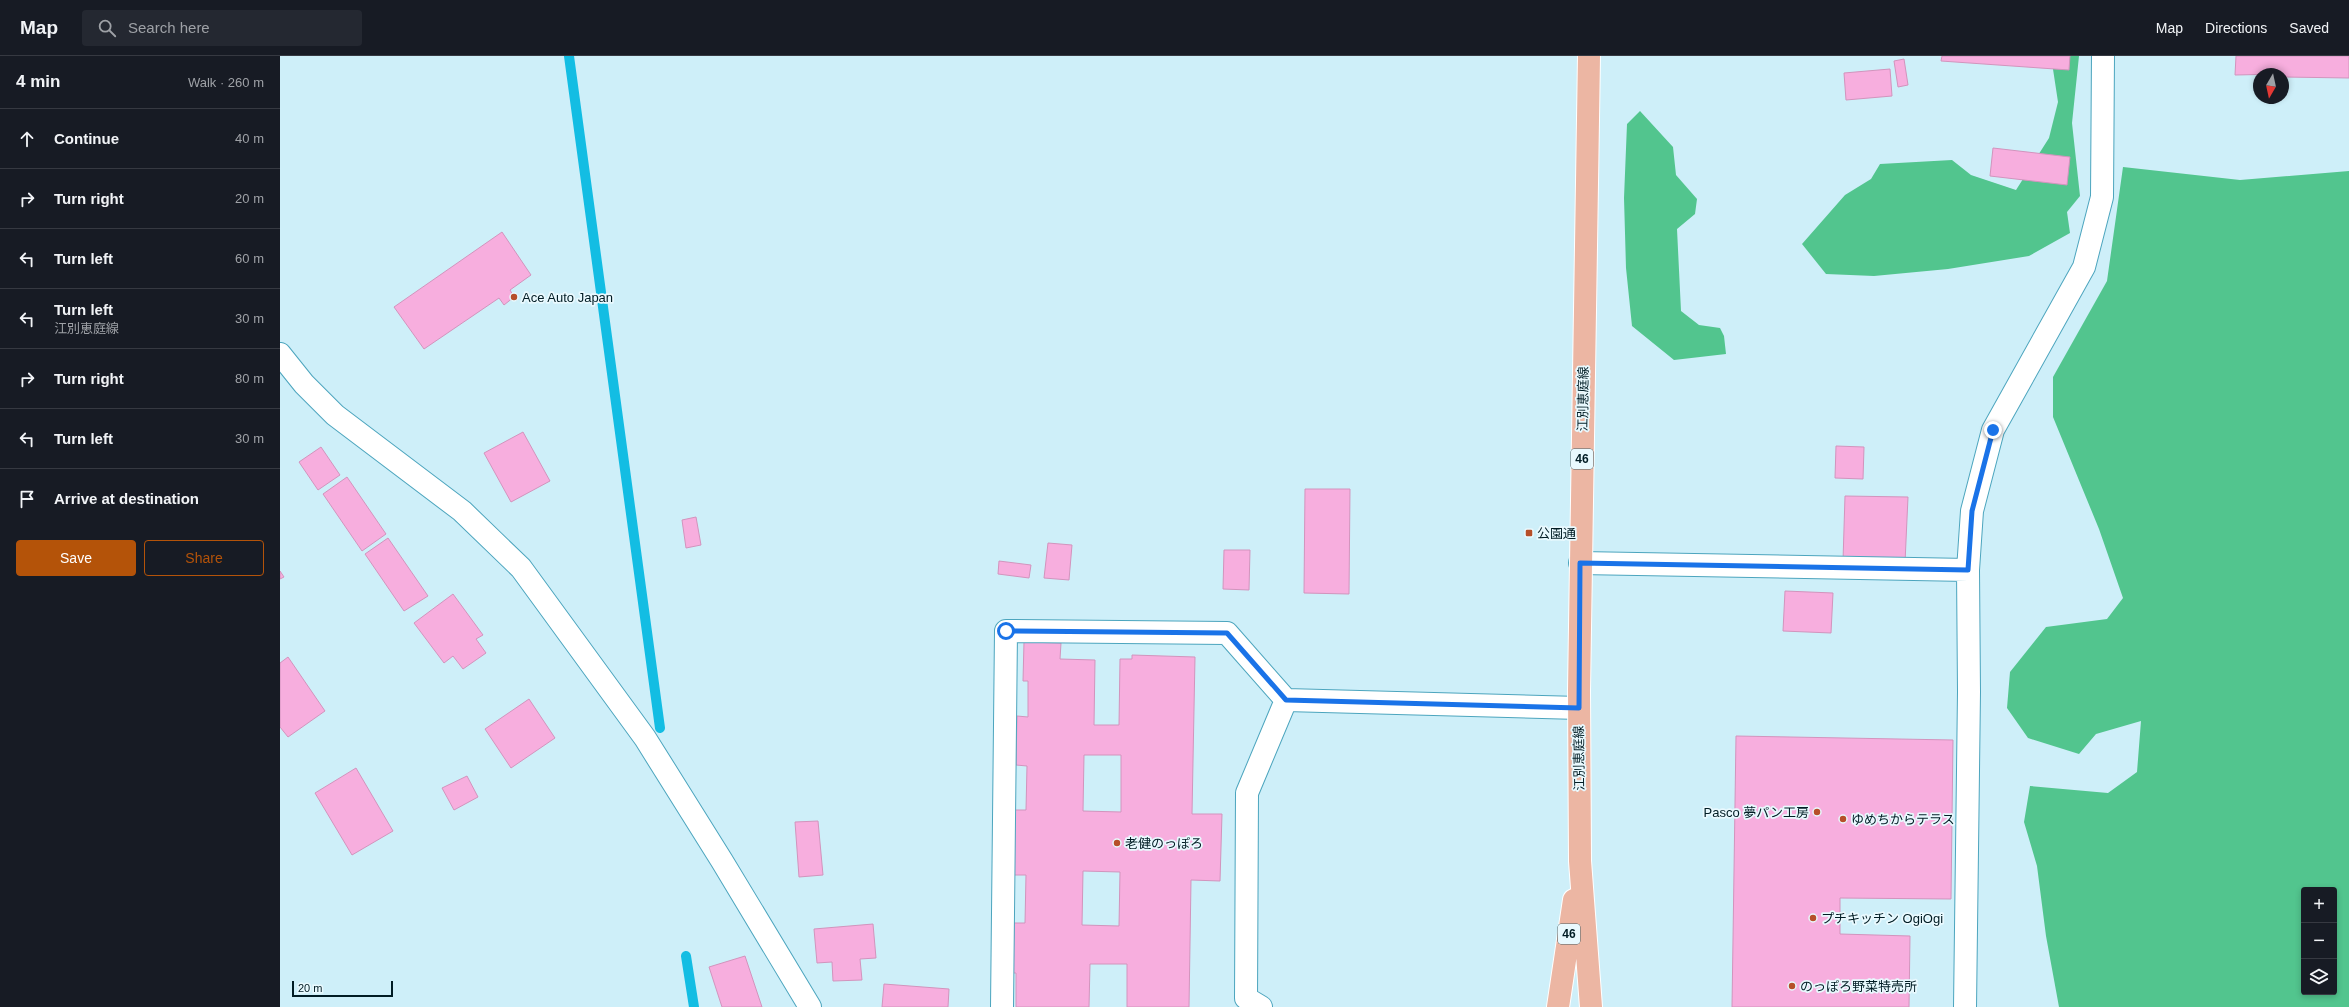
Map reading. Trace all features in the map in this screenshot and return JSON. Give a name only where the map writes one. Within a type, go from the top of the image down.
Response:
[{"type":"main road","name":"江別恵庭線","points":[[1589,56],[1580,563],[1579,708],[1580,861],[1591,1007]]},
{"type":"main road","name":"江別恵庭線","points":[[1558,1007],[1580,861]]},
{"type":"street","points":[[1965,1007],[1969,692],[1968,570],[1972,511],[1993,430],[2084,267],[2102,197],[2103,56]]},
{"type":"street","points":[[280,354],[304,384],[335,415],[462,512],[521,568],[644,738],[722,861],[810,1007]]},
{"type":"street","points":[[1580,563],[1968,570]]},
{"type":"street","points":[[1002,1007],[1006,631],[1227,633],[1286,700],[1579,708]]},
{"type":"street","points":[[1261,1007],[1246,998],[1247,793],[1286,700]]},
{"type":"green space","points":[[2051,56],[2079,56],[2072,123],[2080,196],[2067,212],[2070,233],[2029,256],[1948,269],[1874,276],[1826,274],[1802,244],[1845,195],[1871,179],[1880,164],[1952,160],[1971,175],[2016,190],[2049,138],[2058,102]]},
{"type":"green space","points":[[1640,111],[1673,147],[1676,175],[1697,199],[1695,214],[1677,229],[1681,311],[1699,325],[1720,328],[1724,336],[1726,354],[1674,360],[1632,326],[1626,268],[1624,198],[1627,124]]},
{"type":"green space","points":[[2123,167],[2240,180],[2349,171],[2349,1007],[2059,1007],[2046,936],[2037,866],[2024,822],[2030,786],[2108,793],[2137,772],[2141,721],[2096,734],[2079,754],[2028,738],[2007,708],[2010,672],[2046,627],[2107,619],[2123,598],[2099,529],[2053,417],[2053,377],[2107,281]]},
{"type":"building","points":[[1942,56],[2070,56],[2069,70],[1941,61]]},
{"type":"building","points":[[2236,56],[2349,56],[2349,78],[2289,77],[2289,68],[2253,68],[2253,75],[2235,75]]},
{"type":"building","points":[[1904,59],[1908,85],[1898,87],[1894,61]]},
{"type":"building","points":[[1890,69],[1892,96],[1846,100],[1844,73]]},
{"type":"building","points":[[1993,148],[2070,157],[2067,185],[1990,176]]},
{"type":"building","points":[[502,232],[531,275],[510,290],[514,297],[504,305],[499,298],[424,349],[394,307]]},
{"type":"building","points":[[523,432],[550,481],[511,502],[484,453]]},
{"type":"building","points":[[1836,446],[1864,447],[1863,479],[1835,478]]},
{"type":"building","points":[[321,447],[340,475],[318,490],[299,462]]},
{"type":"building","points":[[347,477],[386,534],[362,551],[323,494]]},
{"type":"building","points":[[1305,489],[1350,489],[1349,594],[1304,593]]},
{"type":"building","points":[[1845,496],[1908,497],[1905,563],[1843,561]]},
{"type":"building","points":[[696,517],[701,545],[686,548],[682,520]]},
{"type":"building","points":[[388,538],[428,596],[404,611],[365,554]]},
{"type":"building","points":[[1048,543],[1072,545],[1069,580],[1044,578]]},
{"type":"building","points":[[1224,550],[1250,550],[1249,590],[1223,589]]},
{"type":"building","points":[[999,561],[1031,565],[1029,578],[998,574]]},
{"type":"building","points":[[280,571],[284,577],[280,579]]},
{"type":"building","points":[[1785,591],[1833,593],[1831,633],[1783,631]]},
{"type":"building","points":[[453,594],[483,635],[476,639],[486,653],[463,669],[453,656],[444,663],[414,623]]},
{"type":"building","name":"老健のっぽろ","points":[[1024,642],[1061,643],[1060,659],[1095,660],[1094,725],[1119,725],[1120,659],[1132,659],[1132,655],[1195,657],[1192,814],[1222,814],[1220,881],[1191,880],[1189,1007],[1127,1007],[1127,964],[1090,964],[1089,1007],[1016,1007],[1016,973],[1013,973],[1014,923],[1025,923],[1026,875],[1013,875],[1014,810],[1026,810],[1027,766],[1016,765],[1017,716],[1028,717],[1028,681],[1023,681]],"holes":[[[1084,755],[1121,755],[1121,812],[1083,811]],[[1083,871],[1120,872],[1119,926],[1082,925]]]},
{"type":"building","points":[[288,657],[325,711],[288,737],[280,727],[280,663]]},
{"type":"building","points":[[529,699],[555,738],[511,768],[485,729]]},
{"type":"building","name":"ゆめちからテラス","points":[[1736,736],[1953,740],[1951,899],[1840,898],[1840,934],[1910,936],[1909,1007],[1732,1007]]},
{"type":"building","points":[[356,768],[393,831],[352,855],[315,793]]},
{"type":"building","points":[[467,776],[478,797],[454,810],[442,788]]},
{"type":"building","points":[[818,821],[823,875],[799,877],[795,822]]},
{"type":"building","points":[[873,924],[876,958],[860,959],[862,980],[833,981],[832,962],[817,963],[814,929]]},
{"type":"building","points":[[745,956],[762,1007],[722,1007],[709,967]]},
{"type":"building","points":[[884,984],[949,989],[948,1007],[882,1007]]},
{"type":"waterway","points":[[569,56],[660,728]]},
{"type":"waterway","points":[[686,956],[694,1007]]},
{"type":"place","name":"Ace Auto Japan","points":[[514,297]]},
{"type":"place","name":"公園通","points":[[1529,533]]},
{"type":"place","name":"Pasco 夢パン工房","points":[[1817,812]]},
{"type":"place","name":"ゆめちからテラス","points":[[1843,819]]},
{"type":"place","name":"老健のっぽろ","points":[[1117,843]]},
{"type":"place","name":"プチキッチン OgiOgi","points":[[1813,918]]},
{"type":"place","name":"のっぽろ野菜特売所","points":[[1792,986]]},
{"type":"route","points":[[1006,631],[1227,633],[1286,700],[1579,708],[1580,563],[1968,570],[1972,511],[1993,430]]}]
